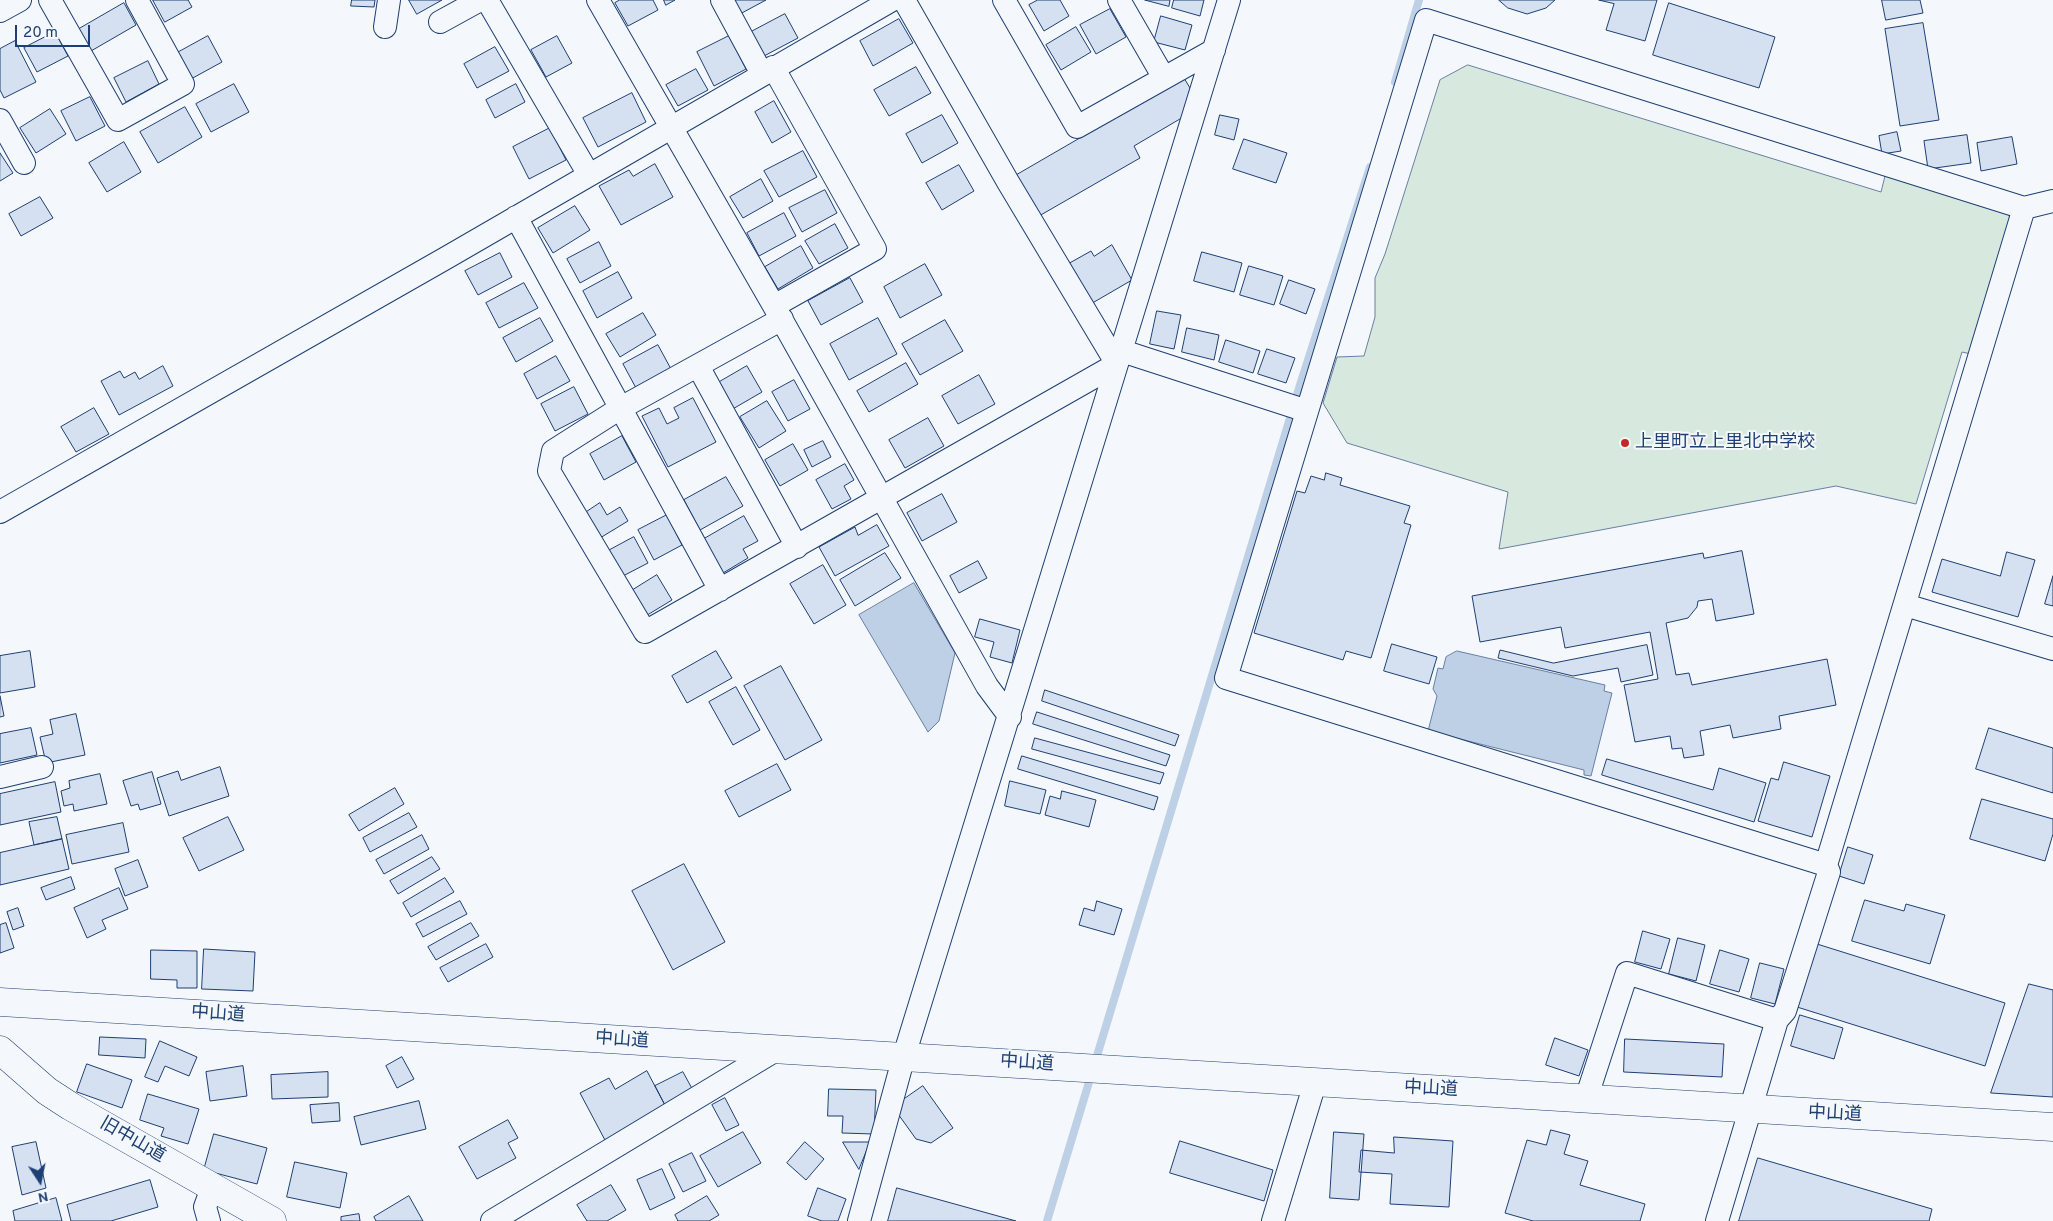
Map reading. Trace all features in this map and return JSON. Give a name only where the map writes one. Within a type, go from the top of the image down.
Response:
[{"type":"main road","name":"中山道","points":[[0,1002],[2053,1128]]},
{"type":"main road","name":"旧中山道","points":[[0,1050],[47,1091],[272,1221]]},
{"type":"street","points":[[0,12],[20,0]]},
{"type":"street","points":[[50,0],[118,120],[183,84],[137,0]]},
{"type":"street","points":[[385,27],[389,0]]},
{"type":"street","points":[[440,22],[480,0]]},
{"type":"street","points":[[487,0],[589,175]]},
{"type":"street","points":[[598,0],[778,312],[987,686],[1010,717]]},
{"type":"street","points":[[722,0],[768,70],[875,249],[698,366],[619,409],[553,451],[549,471],[645,632],[883,498],[1120,357]]},
{"type":"street","points":[[0,512],[516,218],[768,70],[892,0]]},
{"type":"street","points":[[904,0],[1008,182],[1120,357],[1299,408]]},
{"type":"street","points":[[1004,0],[1076,127],[1214,50]]},
{"type":"street","points":[[1120,0],[1164,78]]},
{"type":"street","points":[[859,1221],[904,1056],[1010,717],[1229,0]]},
{"type":"street","points":[[1717,1221],[1777,1020],[1785,1011],[1830,872],[1826,865],[1226,678],[1299,408],[1426,20],[2024,208],[2053,201]]},
{"type":"street","points":[[0,120],[24,163]]},
{"type":"street","points":[[1826,865],[2024,208]]},
{"type":"street","points":[[516,218],[619,409],[720,590]]},
{"type":"street","points":[[698,366],[797,546]]},
{"type":"street","points":[[1905,605],[2053,649]]},
{"type":"street","points":[[0,777],[42,767]]},
{"type":"street","points":[[1586,1099],[1627,973],[1777,1020]]},
{"type":"street","points":[[492,1221],[776,1050]]},
{"type":"street","points":[[1273,1221],[1315,1083]]},
{"type":"street","points":[[209,1221],[205,1207],[212,1188]]},
{"type":"shaded area","points":[[1468,65],[1881,192],[1885,176],[2007,212],[2012,222],[1971,354],[1962,352],[1916,504],[1836,486],[1499,549],[1508,492],[1347,443],[1323,403],[1337,357],[1364,356],[1375,317],[1375,278],[1385,254],[1440,80]]},
{"type":"water","points":[[914,583],[955,653],[939,721],[928,732],[859,615]]},
{"type":"water","points":[[1457,651],[1605,685],[1604,691],[1612,693],[1591,776],[1584,775],[1584,770],[1428,731],[1437,696],[1433,689],[1438,668],[1443,669],[1446,657]]},
{"type":"building","points":[[153,0],[188,0],[192,7],[165,22]]},
{"type":"building","points":[[352,0],[375,0],[374,7],[351,6]]},
{"type":"building","points":[[409,0],[442,0],[417,14]]},
{"type":"building","points":[[620,0],[653,0],[658,10],[628,26],[615,3]]},
{"type":"building","points":[[664,0],[675,0],[666,5]]},
{"type":"building","points":[[733,0],[766,0],[740,14]]},
{"type":"building","points":[[1038,0],[1060,0],[1069,16],[1044,31],[1029,5]]},
{"type":"building","points":[[1145,0],[1170,0],[1169,6]]},
{"type":"building","points":[[1174,0],[1204,0],[1200,16],[1172,8]]},
{"type":"building","points":[[1499,0],[1555,0],[1546,8],[1527,14],[1508,8]]},
{"type":"building","points":[[1599,0],[1657,0],[1645,41],[1606,30],[1614,4]]},
{"type":"building","points":[[1882,0],[1920,0],[1923,13],[1886,20]]},
{"type":"building","points":[[124,3],[136,25],[91,51],[79,29]]},
{"type":"building","points":[[1669,3],[1775,37],[1759,88],[1653,55]]},
{"type":"building","points":[[1110,9],[1126,37],[1096,54],[1080,25]]},
{"type":"building","points":[[785,14],[798,38],[764,56],[751,32]]},
{"type":"building","points":[[1161,16],[1192,25],[1185,50],[1154,42]]},
{"type":"building","points":[[899,19],[913,43],[873,66],[860,41]]},
{"type":"building","points":[[1923,23],[1939,120],[1900,126],[1885,29]]},
{"type":"building","points":[[1076,27],[1091,52],[1061,70],[1046,45]]},
{"type":"building","points":[[55,32],[68,56],[37,72],[24,48]]},
{"type":"building","points":[[208,36],[222,62],[191,79],[177,53]]},
{"type":"building","points":[[557,36],[572,63],[546,77],[531,50]]},
{"type":"building","points":[[729,36],[746,69],[714,86],[697,52]]},
{"type":"building","points":[[15,41],[36,82],[4,98],[0,90],[0,49]]},
{"type":"building","points":[[495,47],[509,71],[477,88],[464,64]]},
{"type":"building","points":[[148,61],[159,84],[126,102],[114,78]]},
{"type":"building","points":[[916,67],[931,93],[889,116],[874,90]]},
{"type":"building","points":[[696,69],[708,90],[678,106],[666,85]]},
{"type":"building","points":[[1184,78],[1190,88],[1185,116],[1134,146],[1140,158],[1039,216],[1015,176]]},
{"type":"building","points":[[234,84],[249,112],[211,132],[196,104]]},
{"type":"building","points":[[516,84],[525,102],[495,118],[486,100]]},
{"type":"building","points":[[632,93],[646,122],[598,147],[583,118]]},
{"type":"building","points":[[90,97],[105,126],[76,141],[61,111]]},
{"type":"building","points":[[774,101],[791,132],[772,143],[755,112]]},
{"type":"building","points":[[185,107],[202,137],[158,163],[140,132]]},
{"type":"building","points":[[50,109],[66,134],[36,153],[20,128]]},
{"type":"building","points":[[942,115],[958,143],[922,163],[906,134]]},
{"type":"building","points":[[1220,115],[1239,119],[1234,140],[1215,135]]},
{"type":"building","points":[[550,128],[566,160],[529,179],[513,147]]},
{"type":"building","points":[[1897,132],[1901,151],[1882,154],[1879,136]]},
{"type":"building","points":[[1967,135],[1971,163],[1928,169],[1924,141]]},
{"type":"building","points":[[2012,137],[2017,164],[1981,171],[1977,143]]},
{"type":"building","points":[[1244,139],[1287,153],[1276,183],[1233,169]]},
{"type":"building","points":[[124,142],[141,172],[107,192],[89,163]]},
{"type":"building","points":[[803,151],[817,177],[779,197],[764,171]]},
{"type":"building","points":[[0,153],[13,173],[0,181]]},
{"type":"building","points":[[655,164],[673,197],[621,225],[599,186],[629,170],[633,176]]},
{"type":"building","points":[[959,165],[974,191],[942,210],[926,183]]},
{"type":"building","points":[[761,179],[773,201],[743,218],[730,197]]},
{"type":"building","points":[[825,190],[837,213],[802,232],[789,208]]},
{"type":"building","points":[[40,197],[53,218],[21,236],[9,214]]},
{"type":"building","points":[[575,206],[590,230],[553,253],[538,228]]},
{"type":"building","points":[[784,213],[796,236],[759,256],[747,233]]},
{"type":"building","points":[[835,224],[848,248],[819,264],[805,241]]},
{"type":"building","points":[[599,242],[611,266],[580,283],[567,259]]},
{"type":"building","points":[[1112,245],[1132,280],[1089,305],[1066,265],[1091,251],[1094,256]]},
{"type":"building","points":[[801,246],[813,268],[778,289],[765,267]]},
{"type":"building","points":[[1202,252],[1242,263],[1234,292],[1194,281]]},
{"type":"building","points":[[500,253],[512,277],[478,295],[465,271]]},
{"type":"building","points":[[925,264],[942,295],[900,318],[884,287]]},
{"type":"building","points":[[1249,266],[1283,276],[1274,305],[1240,295]]},
{"type":"building","points":[[618,272],[632,298],[597,318],[583,291]]},
{"type":"building","points":[[850,278],[863,302],[821,325],[808,301]]},
{"type":"building","points":[[1289,280],[1315,289],[1306,314],[1280,304]]},
{"type":"building","points":[[524,283],[538,308],[499,328],[486,303]]},
{"type":"building","points":[[1157,311],[1181,315],[1174,349],[1150,344]]},
{"type":"building","points":[[643,313],[656,335],[620,357],[606,334]]},
{"type":"building","points":[[540,318],[553,341],[516,362],[503,338]]},
{"type":"building","points":[[878,318],[897,354],[849,380],[830,344]]},
{"type":"building","points":[[945,320],[963,351],[920,375],[902,344]]},
{"type":"building","points":[[1187,328],[1219,335],[1214,360],[1182,352]]},
{"type":"building","points":[[1226,340],[1260,351],[1253,373],[1219,362]]},
{"type":"building","points":[[658,345],[671,369],[636,388],[623,364]]},
{"type":"building","points":[[1267,349],[1295,358],[1286,383],[1258,374]]},
{"type":"building","points":[[556,356],[570,381],[537,399],[524,374]]},
{"type":"building","points":[[906,363],[918,384],[869,412],[857,391]]},
{"type":"building","points":[[163,366],[173,386],[119,415],[101,381],[120,371],[124,378],[135,372],[139,379]]},
{"type":"building","points":[[747,366],[762,392],[731,410],[716,384]]},
{"type":"building","points":[[979,375],[995,404],[958,424],[942,396]]},
{"type":"building","points":[[794,380],[810,409],[788,421],[772,392]]},
{"type":"building","points":[[574,387],[588,414],[555,431],[541,404]]},
{"type":"building","points":[[693,398],[716,442],[668,467],[642,416],[659,408],[667,424],[679,418],[674,408]]},
{"type":"building","points":[[767,401],[786,431],[759,448],[740,417]]},
{"type":"building","points":[[94,408],[109,434],[76,452],[61,427]]},
{"type":"building","points":[[928,418],[944,446],[905,468],[889,440]]},
{"type":"building","points":[[622,436],[636,462],[604,480],[590,454]]},
{"type":"building","points":[[823,441],[831,457],[812,467],[804,450]]},
{"type":"building","points":[[793,444],[808,470],[780,486],[765,460]]},
{"type":"building","points":[[845,464],[854,480],[844,486],[851,499],[832,509],[816,480]]},
{"type":"building","points":[[1326,473],[1342,478],[1340,485],[1410,506],[1404,523],[1411,525],[1371,658],[1346,651],[1343,660],[1254,633],[1297,491],[1305,493],[1311,476],[1324,480]]},
{"type":"building","points":[[726,477],[743,506],[700,530],[684,500]]},
{"type":"building","points":[[942,494],[957,522],[922,541],[907,513]]},
{"type":"building","points":[[600,503],[607,515],[620,507],[628,521],[600,538],[585,513]]},
{"type":"building","points":[[667,515],[682,545],[654,560],[638,530]]},
{"type":"building","points":[[744,516],[758,541],[743,549],[748,558],[723,573],[704,539]]},
{"type":"building","points":[[877,525],[889,546],[835,576],[819,547],[855,527],[858,535]]},
{"type":"building","points":[[634,537],[648,563],[621,577],[608,551]]},
{"type":"building","points":[[1742,551],[1754,614],[1716,621],[1712,599],[1698,601],[1697,607],[1688,618],[1666,623],[1676,675],[1689,673],[1692,685],[1827,659],[1836,705],[1779,716],[1781,729],[1733,738],[1730,725],[1700,731],[1704,755],[1684,758],[1682,748],[1672,749],[1670,736],[1635,742],[1624,685],[1658,679],[1650,632],[1565,648],[1561,627],[1480,642],[1472,596],[1703,553],[1704,558]]},
{"type":"building","points":[[2007,552],[2035,560],[2018,617],[1932,592],[1942,559],[2000,576]]},
{"type":"building","points":[[885,553],[901,578],[855,606],[840,580]]},
{"type":"building","points":[[978,561],[987,578],[959,593],[950,576]]},
{"type":"building","points":[[823,565],[846,605],[814,624],[790,584]]},
{"type":"building","points":[[657,575],[672,600],[644,617],[628,593]]},
{"type":"building","points":[[2053,576],[2053,606],[2045,604]]},
{"type":"building","points":[[980,619],[1020,630],[1012,663],[990,657],[994,642],[975,637]]},
{"type":"building","points":[[1392,644],[1437,657],[1429,684],[1384,671]]},
{"type":"building","points":[[1647,645],[1653,675],[1621,682],[1618,668],[1573,676],[1498,658],[1500,650],[1553,663]]},
{"type":"building","points":[[30,651],[35,687],[0,693],[0,656]]},
{"type":"building","points":[[716,651],[732,678],[687,703],[672,676]]},
{"type":"building","points":[[781,666],[822,740],[785,760],[744,686]]},
{"type":"building","points":[[736,687],[760,730],[733,745],[709,702]]},
{"type":"building","points":[[1045,690],[1179,735],[1175,746],[1042,701]]},
{"type":"building","points":[[0,696],[4,716],[0,717]]},
{"type":"building","points":[[1037,712],[1170,755],[1166,766],[1033,724]]},
{"type":"building","points":[[76,714],[85,755],[46,763],[40,737],[53,734],[50,720]]},
{"type":"building","points":[[31,728],[37,755],[0,763],[0,734]]},
{"type":"building","points":[[1989,728],[2053,748],[2053,793],[1976,769]]},
{"type":"building","points":[[1035,738],[1164,773],[1160,784],[1032,749]]},
{"type":"building","points":[[1022,756],[1158,797],[1154,810],[1018,769]]},
{"type":"building","points":[[1607,759],[1713,790],[1719,768],[1766,783],[1754,822],[1602,775]]},
{"type":"building","points":[[1784,762],[1830,776],[1812,837],[1758,821],[1771,778],[1778,780]]},
{"type":"building","points":[[777,764],[791,790],[739,817],[725,791]]},
{"type":"building","points":[[220,767],[229,796],[169,816],[157,778],[178,771],[181,780]]},
{"type":"building","points":[[152,772],[161,804],[140,810],[138,804],[131,806],[123,781]]},
{"type":"building","points":[[100,774],[107,804],[74,811],[73,804],[64,806],[61,791],[70,788],[69,781]]},
{"type":"building","points":[[1010,781],[1046,790],[1040,814],[1005,806]]},
{"type":"building","points":[[55,782],[61,812],[0,825],[0,794]]},
{"type":"building","points":[[395,788],[404,804],[359,831],[349,815]]},
{"type":"building","points":[[1062,791],[1096,800],[1089,827],[1045,815],[1050,796],[1060,799]]},
{"type":"building","points":[[1982,799],[2053,819],[2053,834],[2045,861],[1970,839]]},
{"type":"building","points":[[409,813],[417,827],[370,852],[363,838]]},
{"type":"building","points":[[57,817],[62,839],[34,845],[29,822]]},
{"type":"building","points":[[228,817],[244,850],[199,871],[183,838]]},
{"type":"building","points":[[123,823],[129,852],[72,864],[66,835]]},
{"type":"building","points":[[422,835],[429,849],[384,874],[376,860]]},
{"type":"building","points":[[62,839],[69,869],[0,885],[0,853]]},
{"type":"building","points":[[1848,847],[1873,855],[1864,884],[1839,876]]},
{"type":"building","points":[[432,857],[440,869],[398,894],[390,881]]},
{"type":"building","points":[[138,860],[148,887],[125,896],[115,869]]},
{"type":"building","points":[[684,864],[725,942],[673,970],[632,891]]},
{"type":"building","points":[[71,877],[75,889],[46,900],[41,888]]},
{"type":"building","points":[[445,878],[454,892],[411,917],[403,903]]},
{"type":"building","points":[[119,888],[128,909],[102,920],[106,929],[87,938],[74,908]]},
{"type":"building","points":[[1865,900],[1904,911],[1906,904],[1945,915],[1930,964],[1852,941]]},
{"type":"building","points":[[460,901],[467,914],[423,937],[416,924]]},
{"type":"building","points":[[1097,901],[1122,909],[1114,935],[1079,925],[1084,908],[1094,911]]},
{"type":"building","points":[[18,908],[24,926],[13,930],[7,912]]},
{"type":"building","points":[[6,923],[14,948],[0,953],[0,925]]},
{"type":"building","points":[[471,923],[479,936],[436,960],[428,947]]},
{"type":"building","points":[[1643,931],[1670,939],[1661,969],[1635,962]]},
{"type":"building","points":[[1678,938],[1705,945],[1696,981],[1669,974]]},
{"type":"building","points":[[486,944],[493,957],[448,982],[440,968]]},
{"type":"building","points":[[1817,944],[2005,1003],[1985,1066],[1797,1007]]},
{"type":"building","points":[[204,949],[255,952],[253,991],[202,989]]},
{"type":"building","points":[[151,950],[197,951],[197,988],[177,988],[177,980],[151,979]]},
{"type":"building","points":[[1720,950],[1749,959],[1739,992],[1710,984]]},
{"type":"building","points":[[1760,963],[1784,969],[1775,1004],[1751,998]]},
{"type":"building","points":[[2029,984],[2053,990],[2053,1097],[1991,1093]]},
{"type":"building","points":[[1800,1015],[1843,1028],[1834,1059],[1791,1046]]},
{"type":"building","points":[[100,1037],[146,1039],[145,1058],[99,1055]]},
{"type":"building","points":[[1555,1038],[1588,1050],[1579,1076],[1546,1065]]},
{"type":"building","points":[[1625,1039],[1724,1044],[1722,1077],[1624,1072]]},
{"type":"building","points":[[160,1041],[197,1057],[189,1076],[165,1066],[158,1082],[145,1077]]},
{"type":"building","points":[[402,1057],[414,1079],[397,1088],[386,1066]]},
{"type":"building","points":[[87,1064],[132,1080],[122,1108],[77,1092]]},
{"type":"building","points":[[243,1066],[247,1096],[210,1101],[206,1072]]},
{"type":"building","points":[[647,1071],[667,1109],[606,1142],[580,1093],[609,1078],[615,1089]]},
{"type":"building","points":[[328,1072],[328,1097],[272,1099],[271,1075]]},
{"type":"building","points":[[683,1072],[695,1094],[667,1109],[655,1086]]},
{"type":"building","points":[[923,1086],[953,1128],[931,1143],[916,1139],[893,1107]]},
{"type":"building","points":[[829,1089],[876,1090],[874,1134],[842,1133],[843,1116],[828,1116]]},
{"type":"building","points":[[148,1094],[199,1109],[188,1144],[161,1136],[164,1128],[140,1120]]},
{"type":"building","points":[[725,1098],[739,1125],[726,1131],[712,1105]]},
{"type":"building","points":[[419,1101],[426,1129],[361,1145],[354,1117]]},
{"type":"building","points":[[339,1103],[340,1121],[312,1123],[310,1105]]},
{"type":"building","points":[[508,1120],[518,1138],[508,1143],[516,1158],[477,1179],[459,1147]]},
{"type":"building","points":[[1551,1130],[1570,1135],[1564,1154],[1588,1161],[1580,1185],[1645,1204],[1640,1221],[1533,1221],[1505,1213],[1527,1140],[1546,1145]]},
{"type":"building","points":[[743,1132],[761,1163],[718,1187],[700,1156]]},
{"type":"building","points":[[1334,1132],[1364,1134],[1359,1200],[1330,1198]]},
{"type":"building","points":[[214,1134],[267,1148],[257,1184],[204,1170]]},
{"type":"building","points":[[1394,1137],[1453,1141],[1449,1207],[1390,1204],[1392,1174],[1359,1172],[1361,1150],[1394,1153]]},
{"type":"building","points":[[1180,1141],[1273,1170],[1264,1201],[1170,1173]]},
{"type":"building","points":[[36,1142],[46,1188],[22,1195],[12,1147]]},
{"type":"building","points":[[805,1142],[824,1159],[806,1180],[787,1163]]},
{"type":"building","points":[[843,1142],[870,1142],[859,1169]]},
{"type":"building","points":[[692,1153],[706,1181],[683,1192],[669,1164]]},
{"type":"building","points":[[1758,1158],[1932,1209],[1929,1221],[1739,1221]]},
{"type":"building","points":[[295,1162],[347,1173],[340,1208],[287,1197]]},
{"type":"building","points":[[662,1169],[675,1198],[650,1210],[637,1180]]},
{"type":"building","points":[[150,1180],[158,1207],[111,1221],[71,1221],[67,1205]]},
{"type":"building","points":[[611,1185],[626,1210],[607,1221],[587,1221],[577,1205]]},
{"type":"building","points":[[818,1188],[846,1199],[838,1221],[822,1221],[808,1216]]},
{"type":"building","points":[[897,1188],[1016,1221],[888,1221]]},
{"type":"building","points":[[409,1196],[423,1221],[376,1221],[374,1217]]},
{"type":"building","points":[[707,1196],[719,1215],[709,1221],[678,1221],[675,1215]]},
{"type":"building","points":[[56,1198],[62,1221],[15,1221],[13,1211]]},
{"type":"building","points":[[359,1214],[360,1221],[341,1221],[341,1217]]},
{"type":"waterway","points":[[1395,82],[1419,0]]},
{"type":"waterway","points":[[1047,1221],[1300,385],[1370,167]]},
{"type":"place","name":"上里町立上里北中学校","points":[[1625,443]]}]
